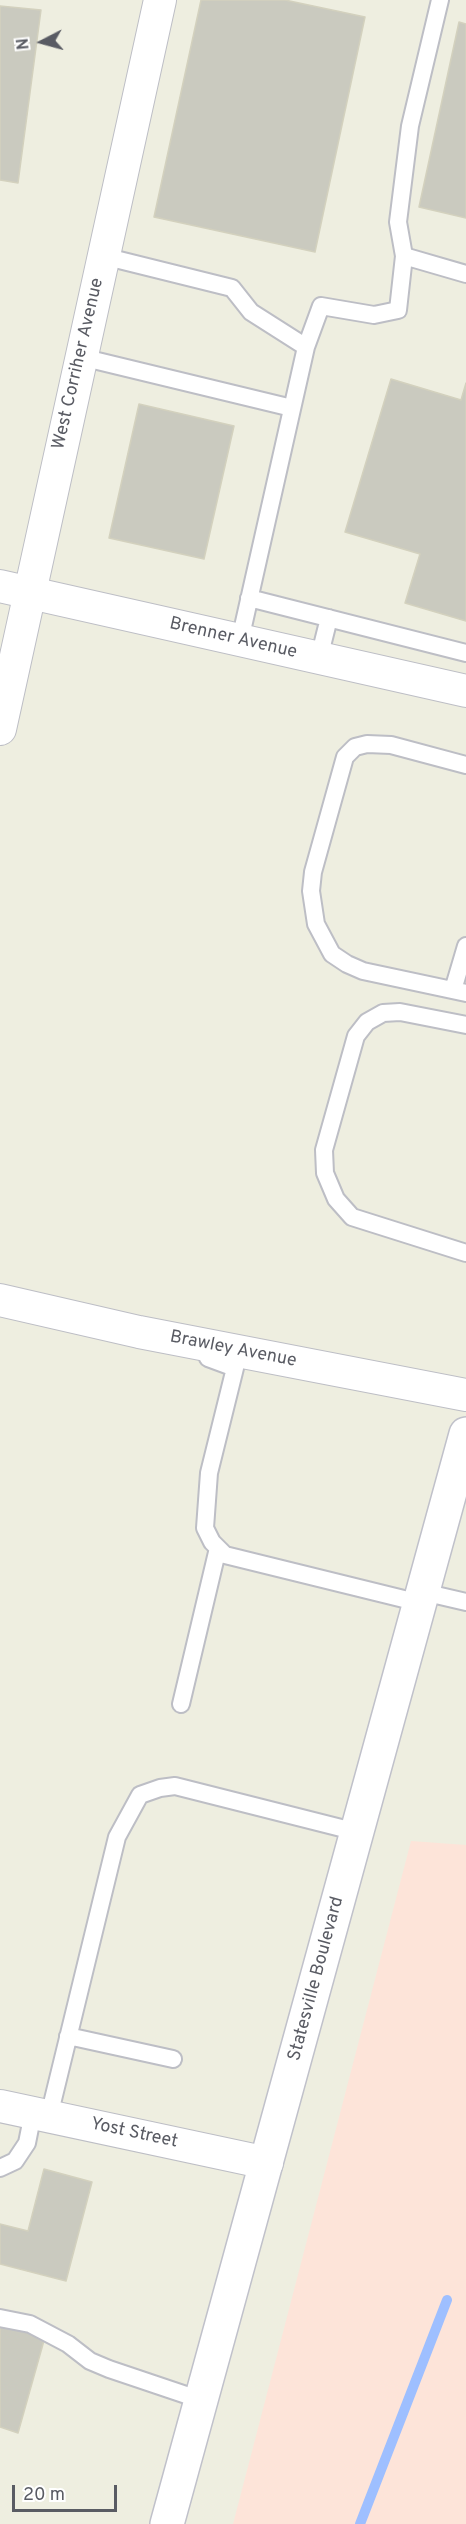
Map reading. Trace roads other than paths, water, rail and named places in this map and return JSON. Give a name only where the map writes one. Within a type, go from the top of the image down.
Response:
[{"type":"main road","name":"Statesville Boulevard","points":[[167,2524],[422,1598],[458,1499],[466,1434]]},
{"type":"street","name":"West Corriher Avenue","points":[[0,729],[14,589],[81,357],[160,0]]},
{"type":"street","name":"Brenner Avenue","points":[[14,589],[466,691]]},
{"type":"street","name":"Brawley Avenue","points":[[0,1300],[139,1332],[466,1395]]},
{"type":"street","name":"Yost Street","points":[[0,2106],[267,2163]]},
{"type":"lane","points":[[240,640],[306,347],[321,306],[374,315],[398,310],[404,256],[398,222],[410,126],[440,0]]},
{"type":"lane","points":[[103,256],[232,288],[251,312],[306,347]]},
{"type":"lane","points":[[404,256],[466,274]]},
{"type":"lane","points":[[81,357],[292,408]]},
{"type":"lane","points":[[249,597],[466,652]]},
{"type":"lane","points":[[319,658],[329,618]]},
{"type":"lane","points":[[466,765],[391,745],[367,744],[355,747],[345,757],[313,872],[311,891],[316,924],[332,954],[363,971],[460,992],[466,946]]},
{"type":"lane","points":[[466,1025],[400,1012],[383,1012],[367,1022],[356,1036],[324,1150],[325,1173],[332,1190],[336,1199],[352,1216],[466,1253]]},
{"type":"lane","points":[[139,1332],[236,1368],[208,1473],[205,1528],[225,1556],[422,1598],[466,1602]]},
{"type":"lane","points":[[181,1704],[218,1548]]},
{"type":"lane","points":[[0,2168],[15,2161],[41,2114],[68,2036],[117,1837],[140,1795],[160,1788],[176,1786],[357,1832]]},
{"type":"lane","points":[[68,2036],[172,2059]]},
{"type":"lane","points":[[0,2318],[30,2324],[68,2344],[90,2361],[109,2369],[201,2400]]},
{"type":"waterway","points":[[360,2524],[447,2300]]}]
